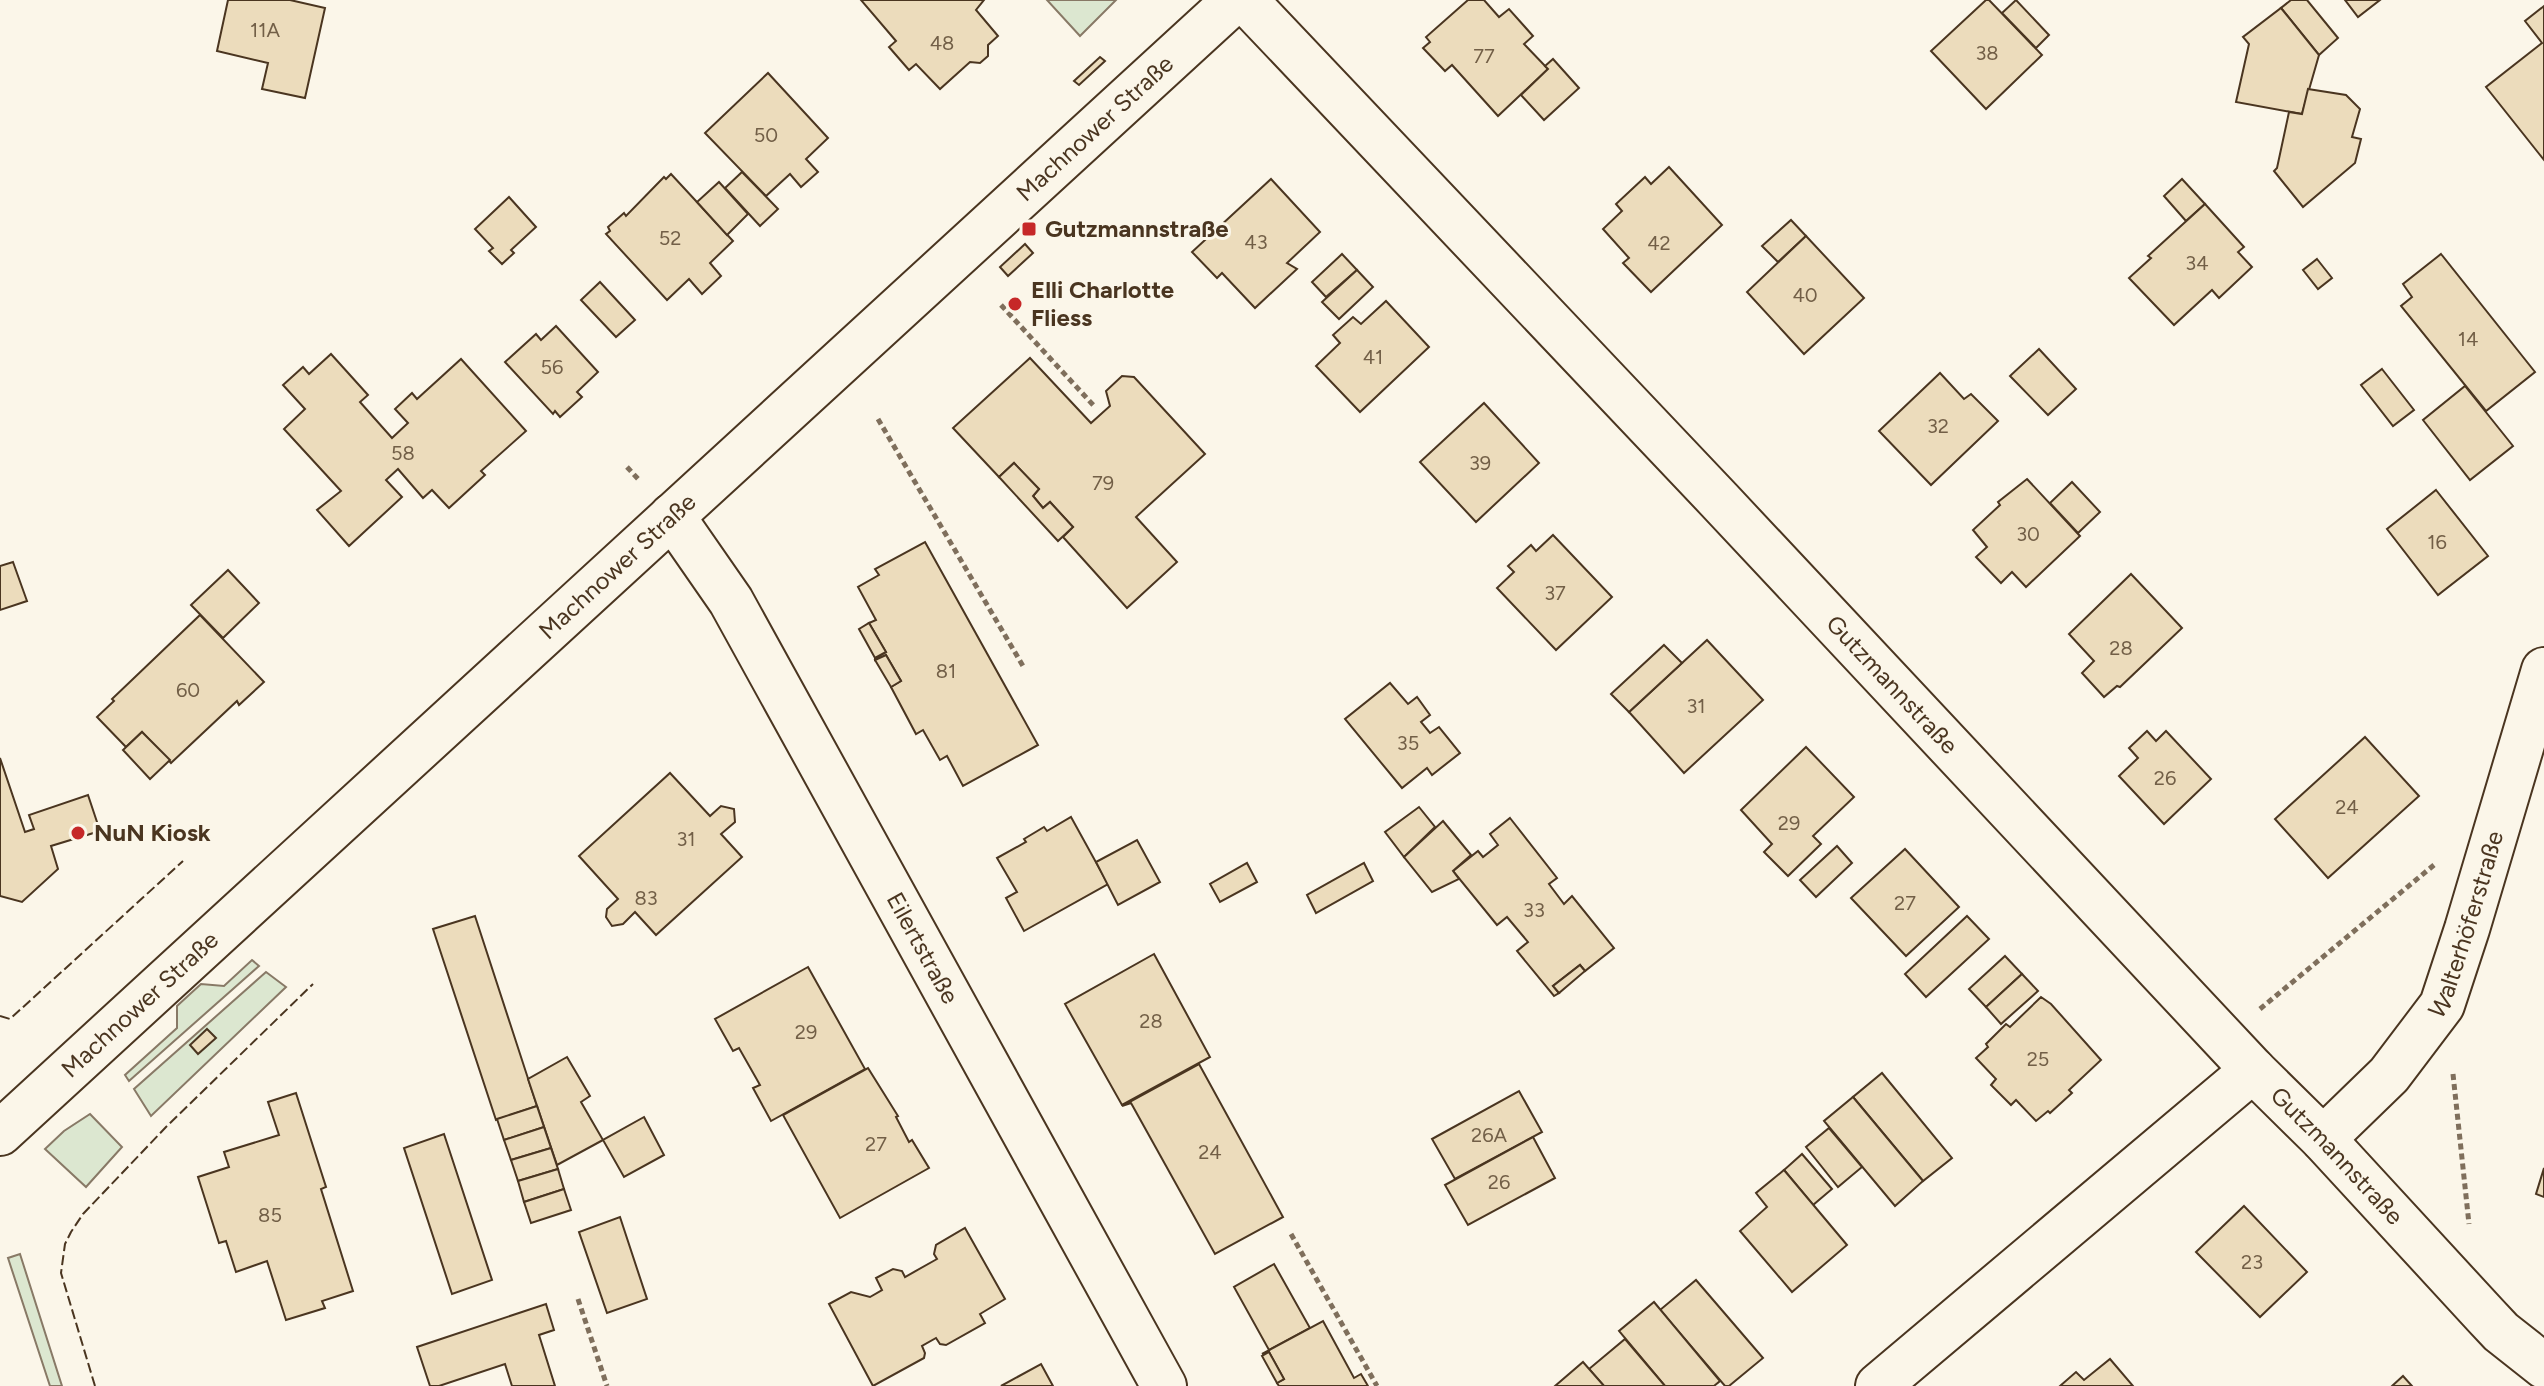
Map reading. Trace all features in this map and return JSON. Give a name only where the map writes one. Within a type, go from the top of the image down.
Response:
[{"type":"street","name":"Machnower Straße","points":[[0,1133],[1235,0]]},
{"type":"street","name":"Gutzmannstraße","points":[[1245,0],[2253,1070],[2323,1139],[2501,1332],[2544,1366]]},
{"type":"street","name":"Eilertstraße","points":[[672,516],[731,601],[1164,1386]]},
{"type":"street","name":"Walterhöferstraße","points":[[2323,1139],[2389,1075],[2442,1005],[2544,670]]},
{"type":"street","points":[[1878,1386],[2253,1070]]},
{"type":"path","points":[[1001,305],[1095,407]]},
{"type":"path","points":[[878,419],[1023,666]]},
{"type":"path","points":[[2256,1013],[2446,855]]},
{"type":"path","points":[[2452,1065],[2470,1229]]},
{"type":"path","points":[[1291,1234],[1377,1386]]},
{"type":"path","points":[[578,1299],[607,1386]]},
{"type":"green space","points":[[1047,0],[1116,0],[1080,36]]},
{"type":"green space","points":[[252,960],[259,966],[129,1081],[125,1075],[177,1028],[177,1006],[201,984],[224,986]]},
{"type":"green space","points":[[266,972],[286,987],[151,1116],[134,1089]]},
{"type":"green space","points":[[90,1114],[122,1147],[86,1187],[45,1149],[64,1131]]},
{"type":"green space","points":[[20,1254],[62,1386],[50,1386],[8,1258]]},
{"type":"building","points":[[228,0],[290,0],[325,8],[305,98],[262,89],[268,63],[217,51]]},
{"type":"building","points":[[861,0],[984,0],[976,10],[998,36],[988,45],[988,56],[980,63],[970,62],[940,89],[916,64],[909,70],[889,47],[896,41]]},
{"type":"building","points":[[1468,0],[1484,0],[1499,17],[1509,9],[1533,36],[1524,44],[1548,69],[1498,116],[1452,65],[1445,71],[1423,48],[1430,42],[1426,37]]},
{"type":"building","points":[[1986,0],[2042,55],[1986,109],[1931,51]]},
{"type":"building","points":[[2016,0],[2049,35],[2036,48],[2002,13]]},
{"type":"building","points":[[2291,0],[2307,0],[2338,38],[2319,55],[2281,8]]},
{"type":"building","points":[[2345,0],[2380,0],[2358,17]]},
{"type":"building","points":[[2544,6],[2544,160],[2486,87],[2542,43],[2525,21]]},
{"type":"building","points":[[2281,8],[2319,55],[2302,114],[2236,102],[2249,44],[2243,37]]},
{"type":"building","points":[[1100,57],[1105,61],[1079,85],[1074,81]]},
{"type":"building","points":[[1553,59],[1579,88],[1544,120],[1521,95],[1548,69],[1545,66]]},
{"type":"building","points":[[768,73],[828,138],[806,159],[818,172],[801,187],[790,174],[766,196],[705,133]]},
{"type":"building","points":[[2308,89],[2346,95],[2360,109],[2352,137],[2361,139],[2355,163],[2303,207],[2274,171],[2289,112],[2302,114]]},
{"type":"building","points":[[1669,167],[1722,225],[1651,292],[1623,263],[1629,258],[1603,229],[1622,211],[1616,204],[1645,177],[1651,184]]},
{"type":"building","points":[[742,172],[778,209],[760,226],[725,188]]},
{"type":"building","points":[[671,174],[733,241],[710,263],[721,276],[702,294],[689,279],[667,300],[606,234],[610,231],[608,227],[624,213],[626,216],[664,177],[666,179]]},
{"type":"building","points":[[1271,179],[1320,232],[1287,263],[1297,269],[1255,308],[1222,273],[1217,278],[1192,252]]},
{"type":"building","points":[[2182,179],[2205,204],[2186,221],[2164,196]]},
{"type":"building","points":[[719,182],[748,214],[727,235],[697,202]]},
{"type":"building","points":[[509,197],[536,227],[511,250],[514,253],[502,264],[489,251],[493,248],[475,229]]},
{"type":"building","points":[[2205,204],[2244,247],[2238,252],[2252,267],[2219,298],[2212,290],[2174,325],[2129,278],[2151,258],[2148,256]]},
{"type":"building","points":[[1791,220],[1806,236],[1778,262],[1762,246]]},
{"type":"building","points":[[1806,236],[1864,298],[1804,354],[1747,292]]},
{"type":"building","points":[[1025,244],[1033,253],[1008,276],[1000,267]]},
{"type":"building","points":[[1342,254],[1357,270],[1326,297],[1312,282]]},
{"type":"building","points":[[2441,254],[2535,372],[2486,411],[2401,306],[2412,297],[2403,284]]},
{"type":"building","points":[[2317,259],[2332,278],[2318,289],[2303,270]]},
{"type":"building","points":[[1357,270],[1373,287],[1339,319],[1322,302]]},
{"type":"building","points":[[600,282],[635,320],[616,337],[581,300]]},
{"type":"building","points":[[1386,301],[1429,347],[1360,412],[1316,366],[1340,343],[1333,335],[1353,317],[1361,324]]},
{"type":"building","points":[[556,326],[598,372],[577,392],[582,397],[560,417],[555,411],[553,414],[505,362],[536,334],[541,340]]},
{"type":"building","points":[[2039,349],[2076,389],[2048,415],[2010,376]]},
{"type":"building","points":[[331,354],[368,395],[360,402],[392,438],[408,423],[395,409],[412,393],[417,399],[461,359],[526,431],[481,471],[485,475],[449,508],[432,490],[423,498],[398,469],[386,480],[402,497],[349,546],[317,510],[341,491],[284,429],[305,409],[283,385],[303,367],[309,374]]},
{"type":"building","points":[[1030,358],[1091,423],[1110,406],[1106,391],[1122,376],[1134,377],[1205,454],[1136,517],[1177,562],[1127,608],[1063,537],[1073,527],[1050,502],[1043,508],[1033,496],[1039,489],[1014,463],[999,477],[953,428]]},
{"type":"building","points":[[2382,369],[2414,410],[2393,426],[2361,385]]},
{"type":"building","points":[[1940,373],[1964,399],[1971,394],[1998,421],[1931,485],[1879,431]]},
{"type":"building","points":[[2465,386],[2513,446],[2470,480],[2423,420]]},
{"type":"building","points":[[1484,403],[1539,463],[1476,522],[1420,462]]},
{"type":"building","points":[[1014,463],[1039,489],[1033,496],[1043,508],[1050,502],[1073,527],[1058,541],[999,477]]},
{"type":"building","points":[[2027,479],[2080,536],[2026,587],[2012,572],[2001,583],[1976,557],[1987,547],[1973,530],[2000,505],[1998,502]]},
{"type":"building","points":[[2072,482],[2100,512],[2078,533],[2050,503]]},
{"type":"building","points":[[2436,490],[2488,556],[2438,595],[2387,529]]},
{"type":"building","points":[[1553,535],[1612,597],[1556,650],[1497,588],[1514,572],[1508,566],[1531,545],[1536,551]]},
{"type":"building","points":[[925,542],[1038,745],[963,786],[947,756],[940,760],[923,730],[916,734],[891,687],[901,681],[886,655],[875,660],[886,652],[869,623],[876,620],[858,587],[879,575],[875,569]]},
{"type":"building","points":[[13,562],[27,601],[0,610],[0,566]]},
{"type":"building","points":[[228,570],[259,603],[223,638],[191,605]]},
{"type":"building","points":[[2131,574],[2182,628],[2120,687],[2117,686],[2104,697],[2082,673],[2094,661],[2069,634]]},
{"type":"building","points":[[200,615],[264,682],[239,705],[237,701],[171,763],[142,732],[126,747],[97,717]]},
{"type":"building","points":[[869,623],[886,652],[875,658],[859,629]]},
{"type":"building","points":[[1707,640],[1763,700],[1684,773],[1629,712]]},
{"type":"building","points":[[1664,645],[1682,663],[1629,712],[1611,694]]},
{"type":"building","points":[[886,655],[901,681],[891,687],[875,660]]},
{"type":"building","points":[[1390,683],[1408,704],[1417,697],[1430,715],[1421,722],[1430,733],[1439,727],[1460,753],[1432,775],[1427,768],[1402,788],[1345,719]]},
{"type":"building","points":[[2147,731],[2156,741],[2166,731],[2211,779],[2164,824],[2119,776],[2138,758],[2129,748]]},
{"type":"building","points":[[142,732],[170,760],[150,779],[123,750]]},
{"type":"building","points":[[2365,737],[2419,796],[2328,878],[2275,819]]},
{"type":"building","points":[[1806,747],[1854,797],[1813,836],[1821,844],[1788,876],[1764,852],[1772,844],[1741,810]]},
{"type":"building","points":[[0,758],[25,832],[34,829],[29,815],[88,795],[100,831],[51,846],[58,869],[22,902],[0,896]]},
{"type":"building","points":[[670,773],[710,816],[721,806],[734,809],[735,822],[721,834],[742,857],[656,935],[635,912],[623,924],[612,926],[606,917],[607,909],[618,899],[579,856]]},
{"type":"building","points":[[1419,807],[1435,827],[1404,857],[1385,832]]},
{"type":"building","points":[[1071,817],[1108,884],[1024,931],[1006,898],[1017,892],[997,858],[1026,842],[1024,839],[1044,827],[1047,831]]},
{"type":"building","points":[[1510,818],[1557,878],[1549,884],[1564,904],[1572,896],[1614,948],[1585,971],[1580,965],[1553,986],[1559,993],[1554,996],[1517,951],[1528,942],[1507,917],[1497,925],[1453,871],[1478,851],[1483,857],[1498,845],[1490,834]]},
{"type":"building","points":[[1443,821],[1471,855],[1453,871],[1459,879],[1432,892],[1404,857]]},
{"type":"building","points":[[1137,840],[1160,882],[1118,905],[1096,862]]},
{"type":"building","points":[[1837,846],[1852,863],[1816,897],[1800,880]]},
{"type":"building","points":[[1905,849],[1959,907],[1906,956],[1851,898]]},
{"type":"building","points":[[1247,863],[1257,882],[1220,902],[1210,884]]},
{"type":"building","points":[[1364,863],[1373,881],[1316,913],[1307,895]]},
{"type":"building","points":[[475,916],[537,1106],[496,1120],[433,929]]},
{"type":"building","points":[[1967,916],[1989,939],[1926,997],[1905,974]]},
{"type":"building","points":[[1154,954],[1210,1057],[1122,1105],[1065,1004]]},
{"type":"building","points":[[2005,956],[2022,974],[1986,1007],[1969,989]]},
{"type":"building","points":[[1580,965],[1585,971],[1559,993],[1553,986]]},
{"type":"building","points":[[808,967],[865,1069],[771,1121],[753,1088],[760,1085],[739,1048],[733,1051],[715,1019]]},
{"type":"building","points":[[2022,974],[2038,991],[2001,1024],[1986,1007]]},
{"type":"building","points":[[2041,997],[2051,1004],[2101,1060],[2069,1090],[2072,1093],[2036,1121],[2016,1100],[2011,1105],[1991,1085],[1996,1079],[1976,1058],[2006,1024],[2010,1027]]},
{"type":"building","points":[[207,1029],[216,1038],[198,1054],[190,1045]]},
{"type":"building","points":[[567,1057],[590,1096],[581,1102],[603,1140],[557,1165],[528,1079]]},
{"type":"building","points":[[1199,1064],[1283,1217],[1215,1254],[1131,1103],[1122,1106]]},
{"type":"building","points":[[868,1068],[898,1116],[909,1142],[912,1140],[929,1168],[840,1218],[783,1115]]},
{"type":"building","points":[[1882,1073],[1952,1158],[1923,1181],[1853,1097]]},
{"type":"building","points":[[1519,1091],[1542,1132],[1455,1179],[1432,1139]]},
{"type":"building","points":[[296,1093],[326,1187],[321,1189],[353,1291],[322,1301],[325,1308],[286,1320],[267,1261],[236,1272],[226,1241],[219,1243],[198,1177],[229,1167],[224,1152],[279,1135],[268,1102]]},
{"type":"building","points":[[1853,1097],[1923,1181],[1895,1206],[1824,1121]]},
{"type":"building","points":[[537,1106],[544,1127],[504,1140],[497,1119]]},
{"type":"building","points":[[644,1117],[664,1155],[624,1177],[603,1140]]},
{"type":"building","points":[[544,1127],[551,1148],[511,1160],[504,1140]]},
{"type":"building","points":[[1829,1128],[1862,1167],[1838,1187],[1806,1147]]},
{"type":"building","points":[[444,1134],[492,1280],[452,1294],[404,1148]]},
{"type":"building","points":[[1533,1137],[1555,1178],[1468,1225],[1445,1185]]},
{"type":"building","points":[[551,1148],[558,1169],[518,1181],[511,1160]]},
{"type":"building","points":[[1802,1154],[1832,1189],[1813,1205],[1784,1170]]},
{"type":"building","points":[[2544,1168],[2544,1197],[2536,1194]]},
{"type":"building","points":[[558,1169],[564,1189],[524,1202],[518,1181]]},
{"type":"building","points":[[1784,1170],[1847,1245],[1792,1292],[1740,1231],[1767,1207],[1756,1193]]},
{"type":"building","points":[[564,1189],[571,1210],[531,1223],[524,1202]]},
{"type":"building","points":[[2244,1206],[2307,1272],[2260,1317],[2196,1252]]},
{"type":"building","points":[[620,1217],[647,1299],[607,1313],[579,1232]]},
{"type":"building","points":[[965,1228],[1005,1299],[980,1314],[985,1323],[946,1345],[940,1344],[936,1338],[922,1346],[924,1358],[873,1386],[829,1304],[851,1292],[870,1297],[882,1290],[876,1278],[893,1269],[902,1271],[905,1277],[937,1259],[934,1254],[936,1245]]},
{"type":"building","points":[[1274,1264],[1310,1328],[1269,1350],[1234,1287]]},
{"type":"building","points":[[1696,1280],[1763,1358],[1729,1386],[1725,1386],[1660,1310]]},
{"type":"building","points":[[1654,1302],[1720,1381],[1714,1386],[1665,1386],[1619,1331]]},
{"type":"building","points":[[546,1304],[554,1330],[539,1335],[555,1386],[512,1386],[505,1364],[439,1386],[430,1386],[417,1347]]},
{"type":"building","points":[[1323,1321],[1354,1378],[1361,1374],[1368,1386],[1279,1386],[1277,1383],[1284,1379],[1269,1352],[1262,1354]]},
{"type":"building","points":[[1625,1339],[1665,1386],[1604,1386],[1589,1369]]},
{"type":"building","points":[[1269,1352],[1284,1379],[1277,1383],[1262,1356]]},
{"type":"building","points":[[2110,1359],[2133,1386],[2060,1386],[2076,1372],[2084,1380]]},
{"type":"building","points":[[1583,1362],[1604,1386],[1555,1386]]},
{"type":"building","points":[[1041,1364],[1053,1386],[1001,1386]]},
{"type":"building","points":[[2403,1376],[2412,1386],[2392,1386]]},
{"type":"fence","points":[[0,1016],[10,1019],[183,861]]},
{"type":"fence","points":[[95,1386],[61,1273],[65,1244],[71,1232],[83,1214],[166,1127],[313,984]]},
{"type":"place","name":"Gutzmannstraße","points":[[1029,229]]},
{"type":"place","name":"Elli Charlotte Fliess","points":[[1015,304]]},
{"type":"place","name":"NuN Kiosk","points":[[78,833]]}]
